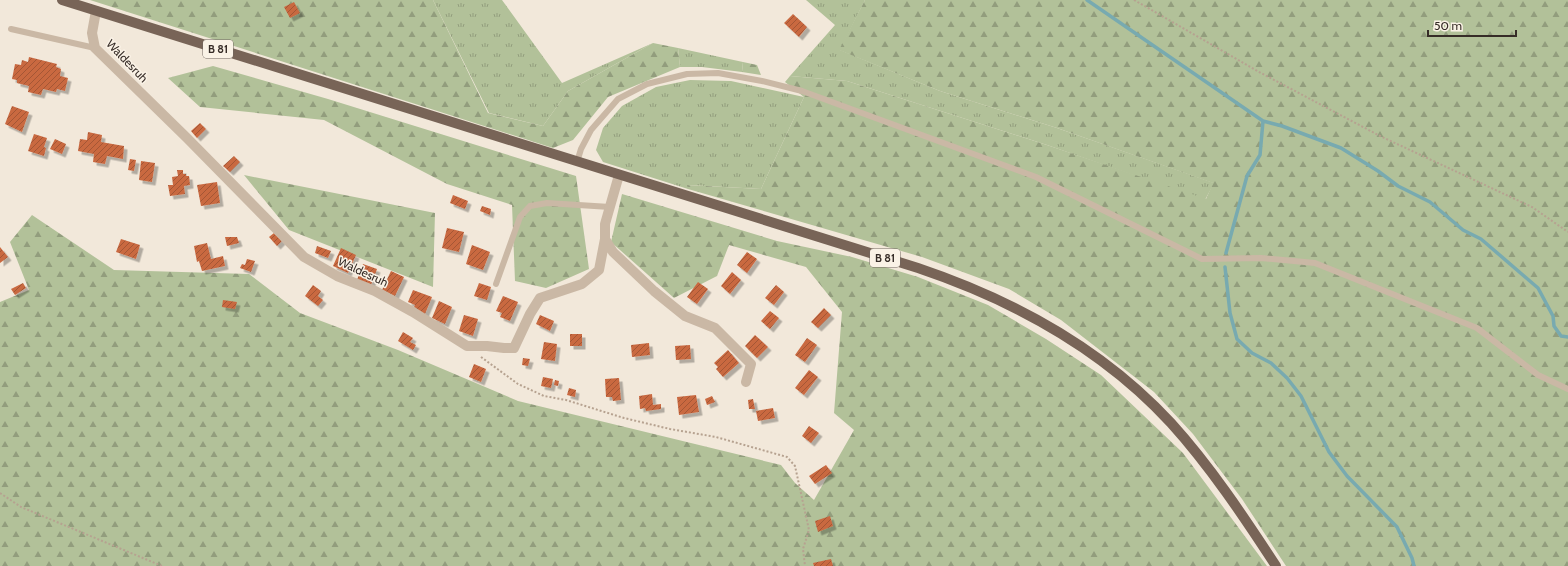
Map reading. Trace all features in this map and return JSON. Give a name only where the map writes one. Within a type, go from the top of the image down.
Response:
[{"type":"main road","name":"B 81","points":[[62,0],[940,275],[1003,301],[1044,323],[1082,347],[1130,383],[1171,423],[1213,475],[1276,566]]},
{"type":"street","name":"Waldesruh","points":[[96,11],[92,33],[95,48],[188,138],[304,257],[337,276],[381,295],[413,312],[467,346]]},
{"type":"street","points":[[467,346],[514,348],[530,314],[540,298],[582,284],[599,270],[605,239],[605,224],[619,175]]},
{"type":"street","points":[[605,239],[613,252],[684,316],[715,328],[751,364],[746,382]]},
{"type":"lane","points":[[11,29],[95,48]]},
{"type":"lane","points":[[577,162],[581,150],[592,130],[618,99],[647,84],[687,74],[718,73],[762,81],[802,91],[1036,177],[1202,259],[1261,258],[1315,263],[1477,328],[1538,375],[1568,388]]},
{"type":"lane","points":[[496,284],[520,217],[530,206],[547,203],[610,207]]},
{"type":"path","points":[[1134,0],[1261,73],[1380,136],[1532,207],[1568,232]]},
{"type":"path","points":[[467,346],[518,384],[544,396],[566,400],[624,418],[670,429],[716,437],[787,457],[795,466],[809,530],[803,549],[805,566]]},
{"type":"path","points":[[0,493],[21,507],[162,566]]},
{"type":"green space","points":[[90,0],[433,0],[488,113],[543,126],[568,91],[653,43],[678,48],[680,67],[608,97],[573,140],[553,148]]},
{"type":"green space","points":[[433,0],[502,0],[562,83],[653,43],[568,91],[543,126],[489,113]]},
{"type":"green space","points":[[806,0],[865,0],[840,50],[940,91],[1057,128],[1214,183],[1205,200],[1047,145],[847,81],[790,76],[835,25]]},
{"type":"green space","points":[[865,0],[1568,0],[1568,566],[1286,566],[1242,499],[1193,434],[1154,392],[1061,320],[1009,289],[922,257],[688,189],[687,185],[761,189],[804,97],[785,82],[790,76],[847,81],[1047,145],[1206,199],[1213,183],[1057,128],[940,91],[839,50]]},
{"type":"green space","points":[[678,48],[743,62],[742,72],[702,67],[680,67]]},
{"type":"green space","points":[[743,62],[757,65],[761,75],[742,72]]},
{"type":"green space","points":[[213,66],[328,99],[576,176],[589,269],[546,288],[515,281],[512,205],[447,184],[324,120],[200,107],[168,78]]},
{"type":"green space","points":[[690,80],[731,81],[804,97],[761,189],[688,185],[688,189],[603,162],[596,150],[603,128],[622,106],[656,87]]},
{"type":"green space","points":[[244,175],[435,213],[433,287],[289,230]]},
{"type":"green space","points":[[622,194],[777,241],[852,257],[918,277],[988,305],[1046,339],[1101,375],[1183,453],[1267,566],[0,566],[0,302],[29,290],[10,242],[32,215],[114,270],[249,274],[300,313],[398,350],[518,401],[781,465],[795,483],[814,500],[854,430],[834,413],[842,312],[806,267],[729,245],[717,276],[674,298],[611,242]]},
{"type":"building","points":[[294,2],[300,13],[290,18],[284,7]]},
{"type":"building","points":[[793,14],[807,27],[799,37],[784,23]]},
{"type":"building","points":[[29,57],[57,64],[56,67],[61,69],[60,76],[68,78],[65,91],[57,89],[56,92],[43,89],[41,95],[28,92],[29,86],[17,83],[17,80],[12,79],[15,64],[21,65],[22,60],[28,62]]},
{"type":"building","points":[[12,106],[29,112],[22,132],[5,124]]},
{"type":"building","points":[[200,123],[206,129],[197,138],[191,131]]},
{"type":"building","points":[[88,132],[102,135],[101,142],[124,146],[123,159],[107,156],[105,164],[93,162],[94,154],[78,151],[80,139],[87,140]]},
{"type":"building","points":[[34,134],[47,138],[44,147],[46,148],[44,156],[28,151]]},
{"type":"building","points":[[55,139],[66,144],[62,154],[50,149]]},
{"type":"building","points":[[234,156],[240,162],[230,172],[223,166]]},
{"type":"building","points":[[130,159],[136,160],[134,171],[128,170]]},
{"type":"building","points":[[141,161],[155,163],[152,182],[139,180]]},
{"type":"building","points":[[177,170],[183,170],[183,174],[189,176],[190,185],[184,186],[185,194],[170,196],[168,185],[173,185],[172,177],[178,176]]},
{"type":"building","points":[[217,182],[220,203],[201,206],[197,185]]},
{"type":"building","points":[[453,195],[468,201],[465,209],[450,203]]},
{"type":"building","points":[[482,206],[491,209],[490,215],[480,211]]},
{"type":"building","points":[[447,228],[464,232],[459,252],[442,248]]},
{"type":"building","points":[[274,233],[282,241],[277,246],[269,237]]},
{"type":"building","points":[[225,237],[237,237],[239,243],[227,246]]},
{"type":"building","points":[[121,239],[140,245],[136,259],[116,252]]},
{"type":"building","points":[[207,243],[211,259],[223,256],[225,266],[202,271],[199,261],[197,262],[194,246]]},
{"type":"building","points":[[472,245],[490,252],[483,270],[466,264]]},
{"type":"building","points":[[317,246],[331,251],[328,258],[315,253]]},
{"type":"building","points":[[0,247],[8,257],[0,263]]},
{"type":"building","points":[[341,248],[356,255],[348,273],[333,266]]},
{"type":"building","points":[[747,252],[757,259],[747,273],[737,265]]},
{"type":"building","points":[[247,259],[255,261],[251,272],[240,268],[242,264],[245,265]]},
{"type":"building","points":[[363,264],[377,269],[371,285],[357,280]]},
{"type":"building","points":[[391,271],[404,277],[395,296],[382,290]]},
{"type":"building","points":[[732,272],[741,280],[730,294],[721,286]]},
{"type":"building","points":[[698,282],[708,289],[697,304],[687,297]]},
{"type":"building","points":[[23,283],[26,288],[15,295],[11,289]]},
{"type":"building","points":[[479,283],[491,287],[487,300],[474,296]]},
{"type":"building","points":[[313,285],[321,291],[318,296],[323,300],[318,306],[305,296]]},
{"type":"building","points":[[776,285],[784,292],[774,305],[765,298]]},
{"type":"building","points":[[413,290],[432,297],[425,314],[413,309],[415,305],[408,302]]},
{"type":"building","points":[[503,296],[518,302],[510,321],[500,317],[502,313],[496,311]]},
{"type":"building","points":[[223,300],[237,302],[235,309],[222,307]]},
{"type":"building","points":[[439,301],[452,307],[445,324],[432,318]]},
{"type":"building","points":[[824,308],[831,315],[818,328],[811,322]]},
{"type":"building","points":[[770,311],[779,318],[770,329],[761,321]]},
{"type":"building","points":[[464,315],[478,319],[473,336],[459,331]]},
{"type":"building","points":[[540,315],[554,321],[550,331],[536,324]]},
{"type":"building","points":[[403,332],[413,338],[410,342],[416,345],[413,350],[398,341]]},
{"type":"building","points":[[570,334],[582,334],[582,346],[570,346]]},
{"type":"building","points":[[755,335],[768,347],[757,358],[745,346]]},
{"type":"building","points":[[807,338],[817,345],[805,362],[795,355]]},
{"type":"building","points":[[544,342],[557,344],[555,361],[541,359]]},
{"type":"building","points":[[649,343],[650,355],[632,357],[631,345]]},
{"type":"building","points":[[690,345],[691,359],[676,360],[675,346]]},
{"type":"building","points":[[728,350],[739,363],[723,377],[716,369],[718,367],[714,363]]},
{"type":"building","points":[[523,358],[530,359],[528,366],[522,365]]},
{"type":"building","points":[[474,364],[486,369],[481,382],[469,377]]},
{"type":"building","points":[[809,370],[818,377],[804,395],[795,388]]},
{"type":"building","points":[[543,377],[553,379],[551,388],[541,386]]},
{"type":"building","points":[[619,378],[621,400],[613,401],[612,397],[606,397],[605,379]]},
{"type":"building","points":[[555,380],[559,381],[558,386],[554,385]]},
{"type":"building","points":[[569,388],[576,390],[575,397],[567,395]]},
{"type":"building","points":[[652,394],[653,405],[661,404],[661,409],[646,411],[645,408],[640,409],[639,396]]},
{"type":"building","points":[[696,395],[699,412],[679,415],[677,397]]},
{"type":"building","points":[[712,396],[715,402],[707,405],[705,399]]},
{"type":"building","points":[[753,399],[755,409],[749,409],[748,400]]},
{"type":"building","points":[[773,408],[775,418],[758,421],[756,411]]},
{"type":"building","points":[[809,426],[819,433],[811,443],[802,436]]},
{"type":"building","points":[[826,465],[832,473],[815,484],[809,476]]},
{"type":"building","points":[[830,516],[833,526],[818,532],[815,521]]},
{"type":"building","points":[[831,559],[833,566],[814,566],[813,563]]},
{"type":"waterway","points":[[1087,0],[1263,121],[1282,126],[1341,148],[1378,171],[1398,186],[1430,202],[1463,230],[1481,239],[1538,288],[1553,316],[1554,326],[1561,336],[1568,337]]},
{"type":"waterway","points":[[1226,253],[1247,176],[1260,155],[1263,121]]},
{"type":"waterway","points":[[1225,267],[1230,313],[1237,339],[1252,353],[1271,363],[1287,378],[1301,396],[1329,452],[1347,476],[1397,527],[1412,558],[1414,566]]}]
